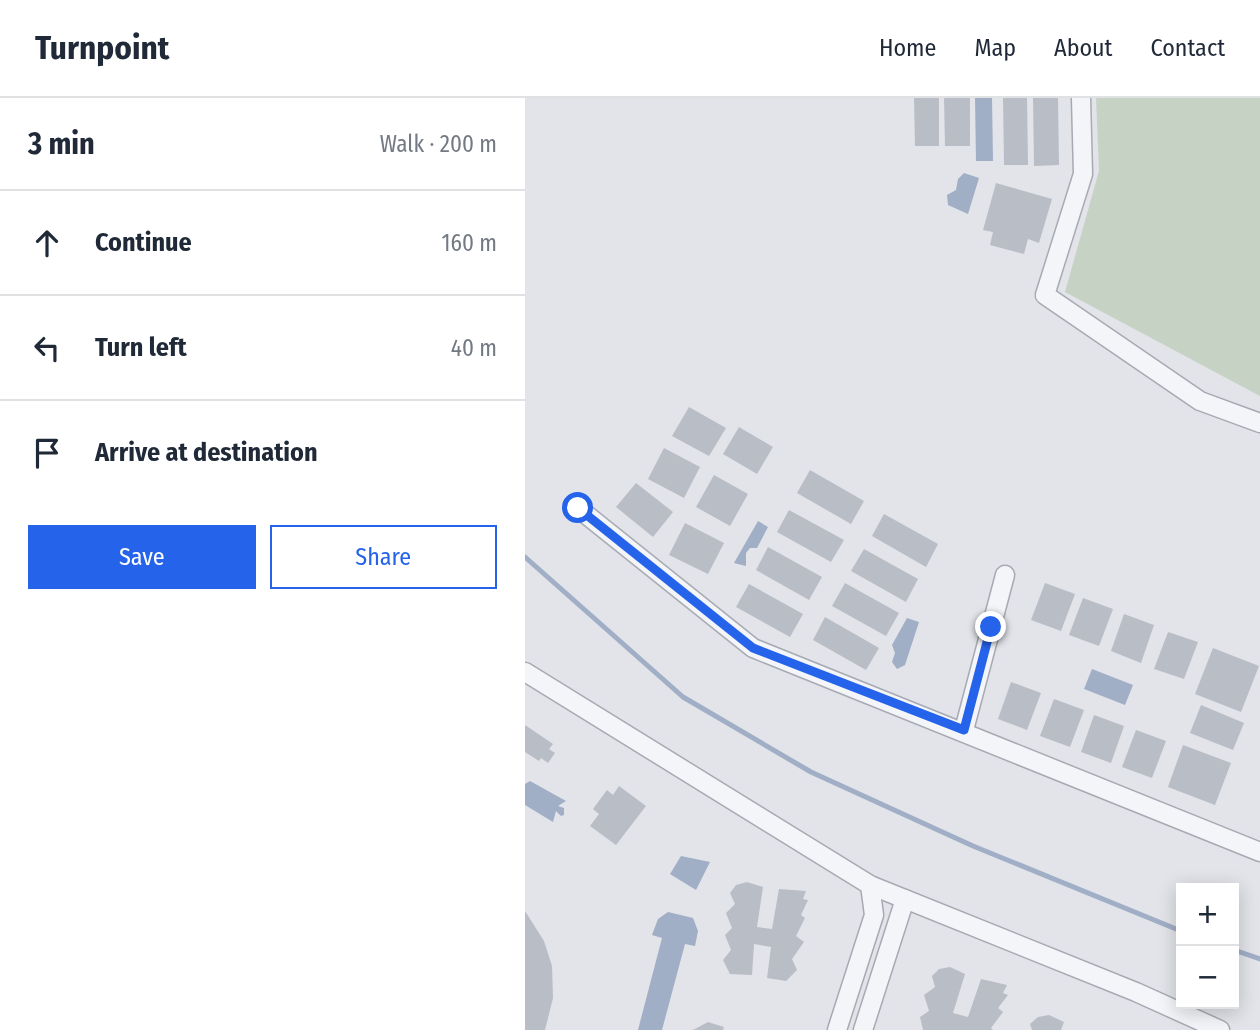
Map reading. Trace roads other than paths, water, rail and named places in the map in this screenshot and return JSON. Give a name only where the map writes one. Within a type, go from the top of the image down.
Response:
[{"type":"street","points":[[1081,98],[1083,174],[1045,295],[1200,401],[1260,423]]},
{"type":"street","points":[[578,508],[753,648],[964,730],[1260,852]]},
{"type":"street","points":[[964,730],[1005,575]]},
{"type":"street","points":[[525,672],[870,885],[1136,992],[1220,1030]]},
{"type":"street","points":[[837,1030],[874,915],[870,885]]},
{"type":"street","points":[[863,1030],[905,899]]},
{"type":"water","points":[[975,98],[992,98],[993,161],[976,161]]},
{"type":"water","points":[[964,173],[979,178],[968,214],[948,205],[947,195],[956,190],[958,179]]},
{"type":"water","points":[[758,521],[768,527],[757,548],[750,548],[746,553],[746,566],[734,563]]},
{"type":"water","points":[[907,618],[919,622],[905,665],[897,669],[892,662],[895,653],[892,645]]},
{"type":"water","points":[[1092,669],[1133,685],[1125,705],[1084,689]]},
{"type":"water","points":[[530,781],[566,801],[558,806],[564,808],[564,815],[561,816],[556,811],[553,822],[525,805],[525,784]]},
{"type":"water","points":[[681,856],[710,862],[696,890],[670,874]]},
{"type":"water","points":[[668,912],[693,918],[698,931],[695,946],[685,944],[662,1030],[638,1030],[662,938],[652,935],[658,919]]},
{"type":"waterway","points":[[525,557],[683,697],[811,772],[973,846],[1176,929]]},
{"type":"waterway","points":[[1239,952],[1260,959]]}]
